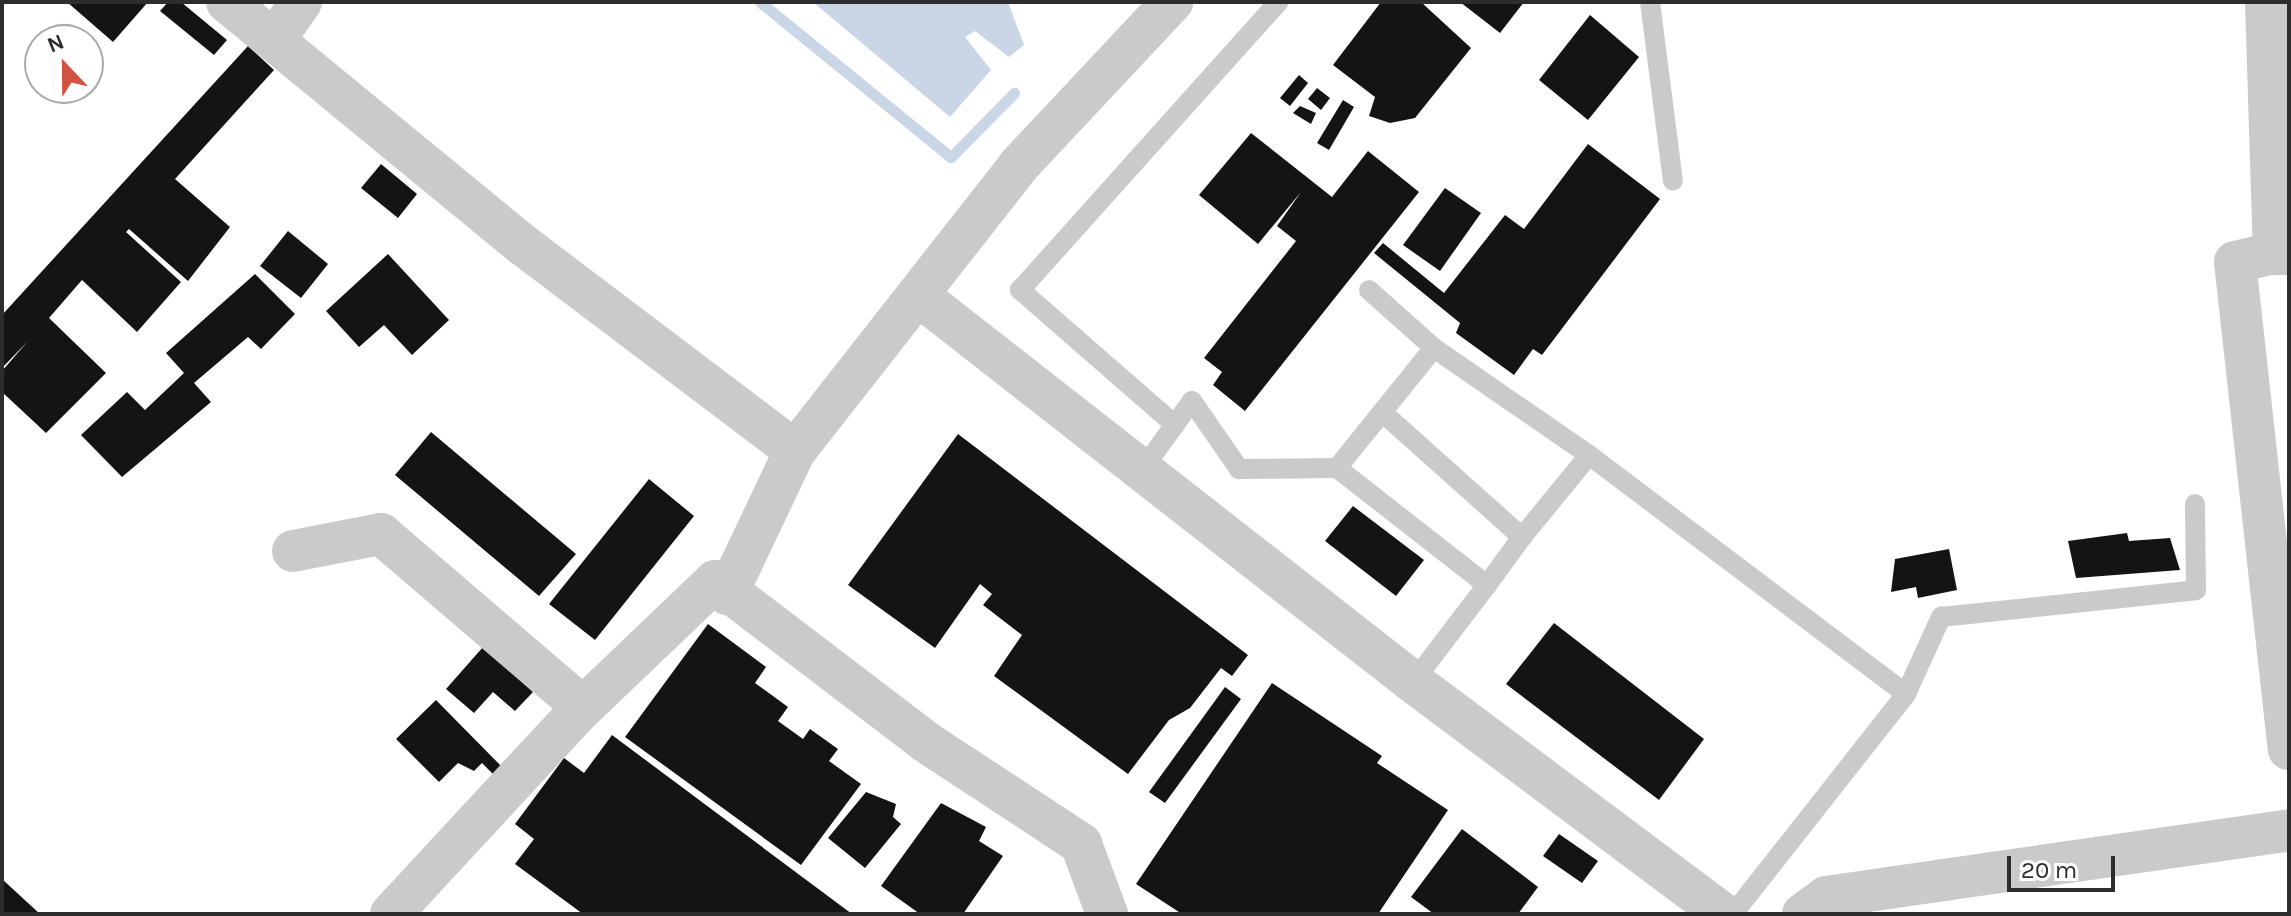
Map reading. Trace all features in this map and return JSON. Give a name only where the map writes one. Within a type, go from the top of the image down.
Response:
[{"type":"street","points":[[227,2],[523,245],[795,451]]},
{"type":"street","points":[[275,39],[301,2]]},
{"type":"street","points":[[2266,2],[2281,253],[2235,262],[2289,749]]},
{"type":"street","points":[[727,594],[795,451],[1019,165],[1156,7]]},
{"type":"street","points":[[919,296],[1413,682],[1723,914]]},
{"type":"street","points":[[293,551],[381,534],[583,707]]},
{"type":"street","points":[[391,914],[583,707],[715,581],[727,594],[926,742],[1081,844],[1107,914]]},
{"type":"street","points":[[1803,914],[1826,897],[2289,830]]},
{"type":"lane","points":[[1175,425],[1020,290],[1278,2]]},
{"type":"lane","points":[[1650,2],[1673,181]]},
{"type":"lane","points":[[1369,290],[1434,348],[1589,455],[1906,694]]},
{"type":"lane","points":[[1337,468],[1434,348]]},
{"type":"lane","points":[[1142,470],[1192,401],[1239,469],[1337,468],[1487,585]]},
{"type":"lane","points":[[1382,412],[1522,537]]},
{"type":"lane","points":[[1413,682],[1522,537],[1589,455]]},
{"type":"lane","points":[[1733,914],[1906,694],[1941,617],[2196,590],[2195,504]]},
{"type":"water","points":[[813,2],[1008,2],[1024,45],[1009,57],[975,31],[965,37],[991,70],[950,117]]},
{"type":"building","points":[[67,2],[148,2],[113,42],[104,34],[104,24],[92,24]]},
{"type":"building","points":[[168,2],[181,2],[227,40],[214,55],[160,11]]},
{"type":"building","points":[[1381,2],[1421,2],[1471,48],[1415,118],[1390,123],[1369,116],[1375,97],[1333,65]]},
{"type":"building","points":[[1460,2],[1524,2],[1500,33]]},
{"type":"building","points":[[1590,15],[1639,57],[1588,120],[1539,80]]},
{"type":"building","points":[[248,46],[274,70],[175,179],[230,227],[188,281],[129,229],[126,232],[181,282],[137,332],[82,280],[49,318],[106,373],[46,433],[2,392],[2,371],[28,341],[2,368],[2,315]]},
{"type":"building","points":[[1299,75],[1308,83],[1290,106],[1280,98]]},
{"type":"building","points":[[1317,88],[1330,98],[1321,110],[1308,99]]},
{"type":"building","points":[[1343,100],[1354,107],[1329,150],[1317,143]]},
{"type":"building","points":[[1300,106],[1316,113],[1311,124],[1293,113]]},
{"type":"building","points":[[1251,133],[1332,197],[1368,151],[1419,192],[1245,411],[1213,385],[1222,372],[1204,358],[1296,241],[1277,226],[1301,192],[1258,244],[1199,195]]},
{"type":"building","points":[[1588,144],[1660,199],[1542,355],[1533,349],[1514,375],[1456,333],[1460,323],[1374,253],[1383,243],[1444,293],[1505,215],[1524,229]]},
{"type":"building","points":[[381,164],[417,194],[398,218],[361,188]]},
{"type":"building","points":[[1445,188],[1481,213],[1440,271],[1403,245]]},
{"type":"building","points":[[288,231],[328,264],[301,298],[260,266]]},
{"type":"building","points":[[388,254],[449,320],[412,355],[384,325],[359,347],[326,311]]},
{"type":"building","points":[[255,274],[295,314],[261,349],[248,337],[194,383],[211,402],[122,477],[81,435],[127,392],[145,410],[184,373],[166,353]]},
{"type":"building","points":[[431,432],[576,554],[539,596],[395,475]]},
{"type":"building","points":[[958,434],[1248,655],[1232,676],[1221,668],[1190,708],[1169,720],[1128,774],[994,676],[1022,635],[983,605],[992,594],[980,584],[935,648],[848,585]]},
{"type":"building","points":[[649,479],[694,516],[595,640],[549,604]]},
{"type":"building","points":[[1353,506],[1424,560],[1396,596],[1325,541]]},
{"type":"building","points":[[2127,533],[2129,541],[2170,538],[2180,570],[2076,578],[2068,541]]},
{"type":"building","points":[[1949,549],[1957,590],[1918,598],[1916,587],[1891,592],[1895,559]]},
{"type":"building","points":[[1554,623],[1704,739],[1659,800],[1506,684]]},
{"type":"building","points":[[708,624],[766,667],[755,683],[788,707],[778,721],[803,739],[810,729],[838,749],[829,761],[861,784],[801,865],[625,737]]},
{"type":"building","points":[[483,647],[533,692],[515,711],[493,692],[474,713],[446,689]]},
{"type":"building","points":[[1272,683],[1382,756],[1377,763],[1448,810],[1378,914],[1182,914],[1136,884]]},
{"type":"building","points":[[1225,687],[1241,699],[1165,803],[1149,792]]},
{"type":"building","points":[[436,700],[503,768],[495,776],[482,763],[474,771],[458,763],[439,782],[396,739]]},
{"type":"building","points":[[612,735],[852,914],[583,914],[515,864],[534,839],[515,824],[564,758],[584,773]]},
{"type":"building","points":[[866,792],[896,804],[893,817],[901,824],[865,868],[828,838]]},
{"type":"building","points":[[941,803],[986,827],[979,841],[1003,856],[963,914],[920,914],[881,886]]},
{"type":"building","points":[[1462,829],[1538,887],[1518,914],[1434,914],[1411,897]]},
{"type":"building","points":[[1559,834],[1598,861],[1582,883],[1543,856]]},
{"type":"building","points":[[2,879],[40,914],[2,914]]},
{"type":"waterway","points":[[760,2],[951,157],[1014,93]]}]
